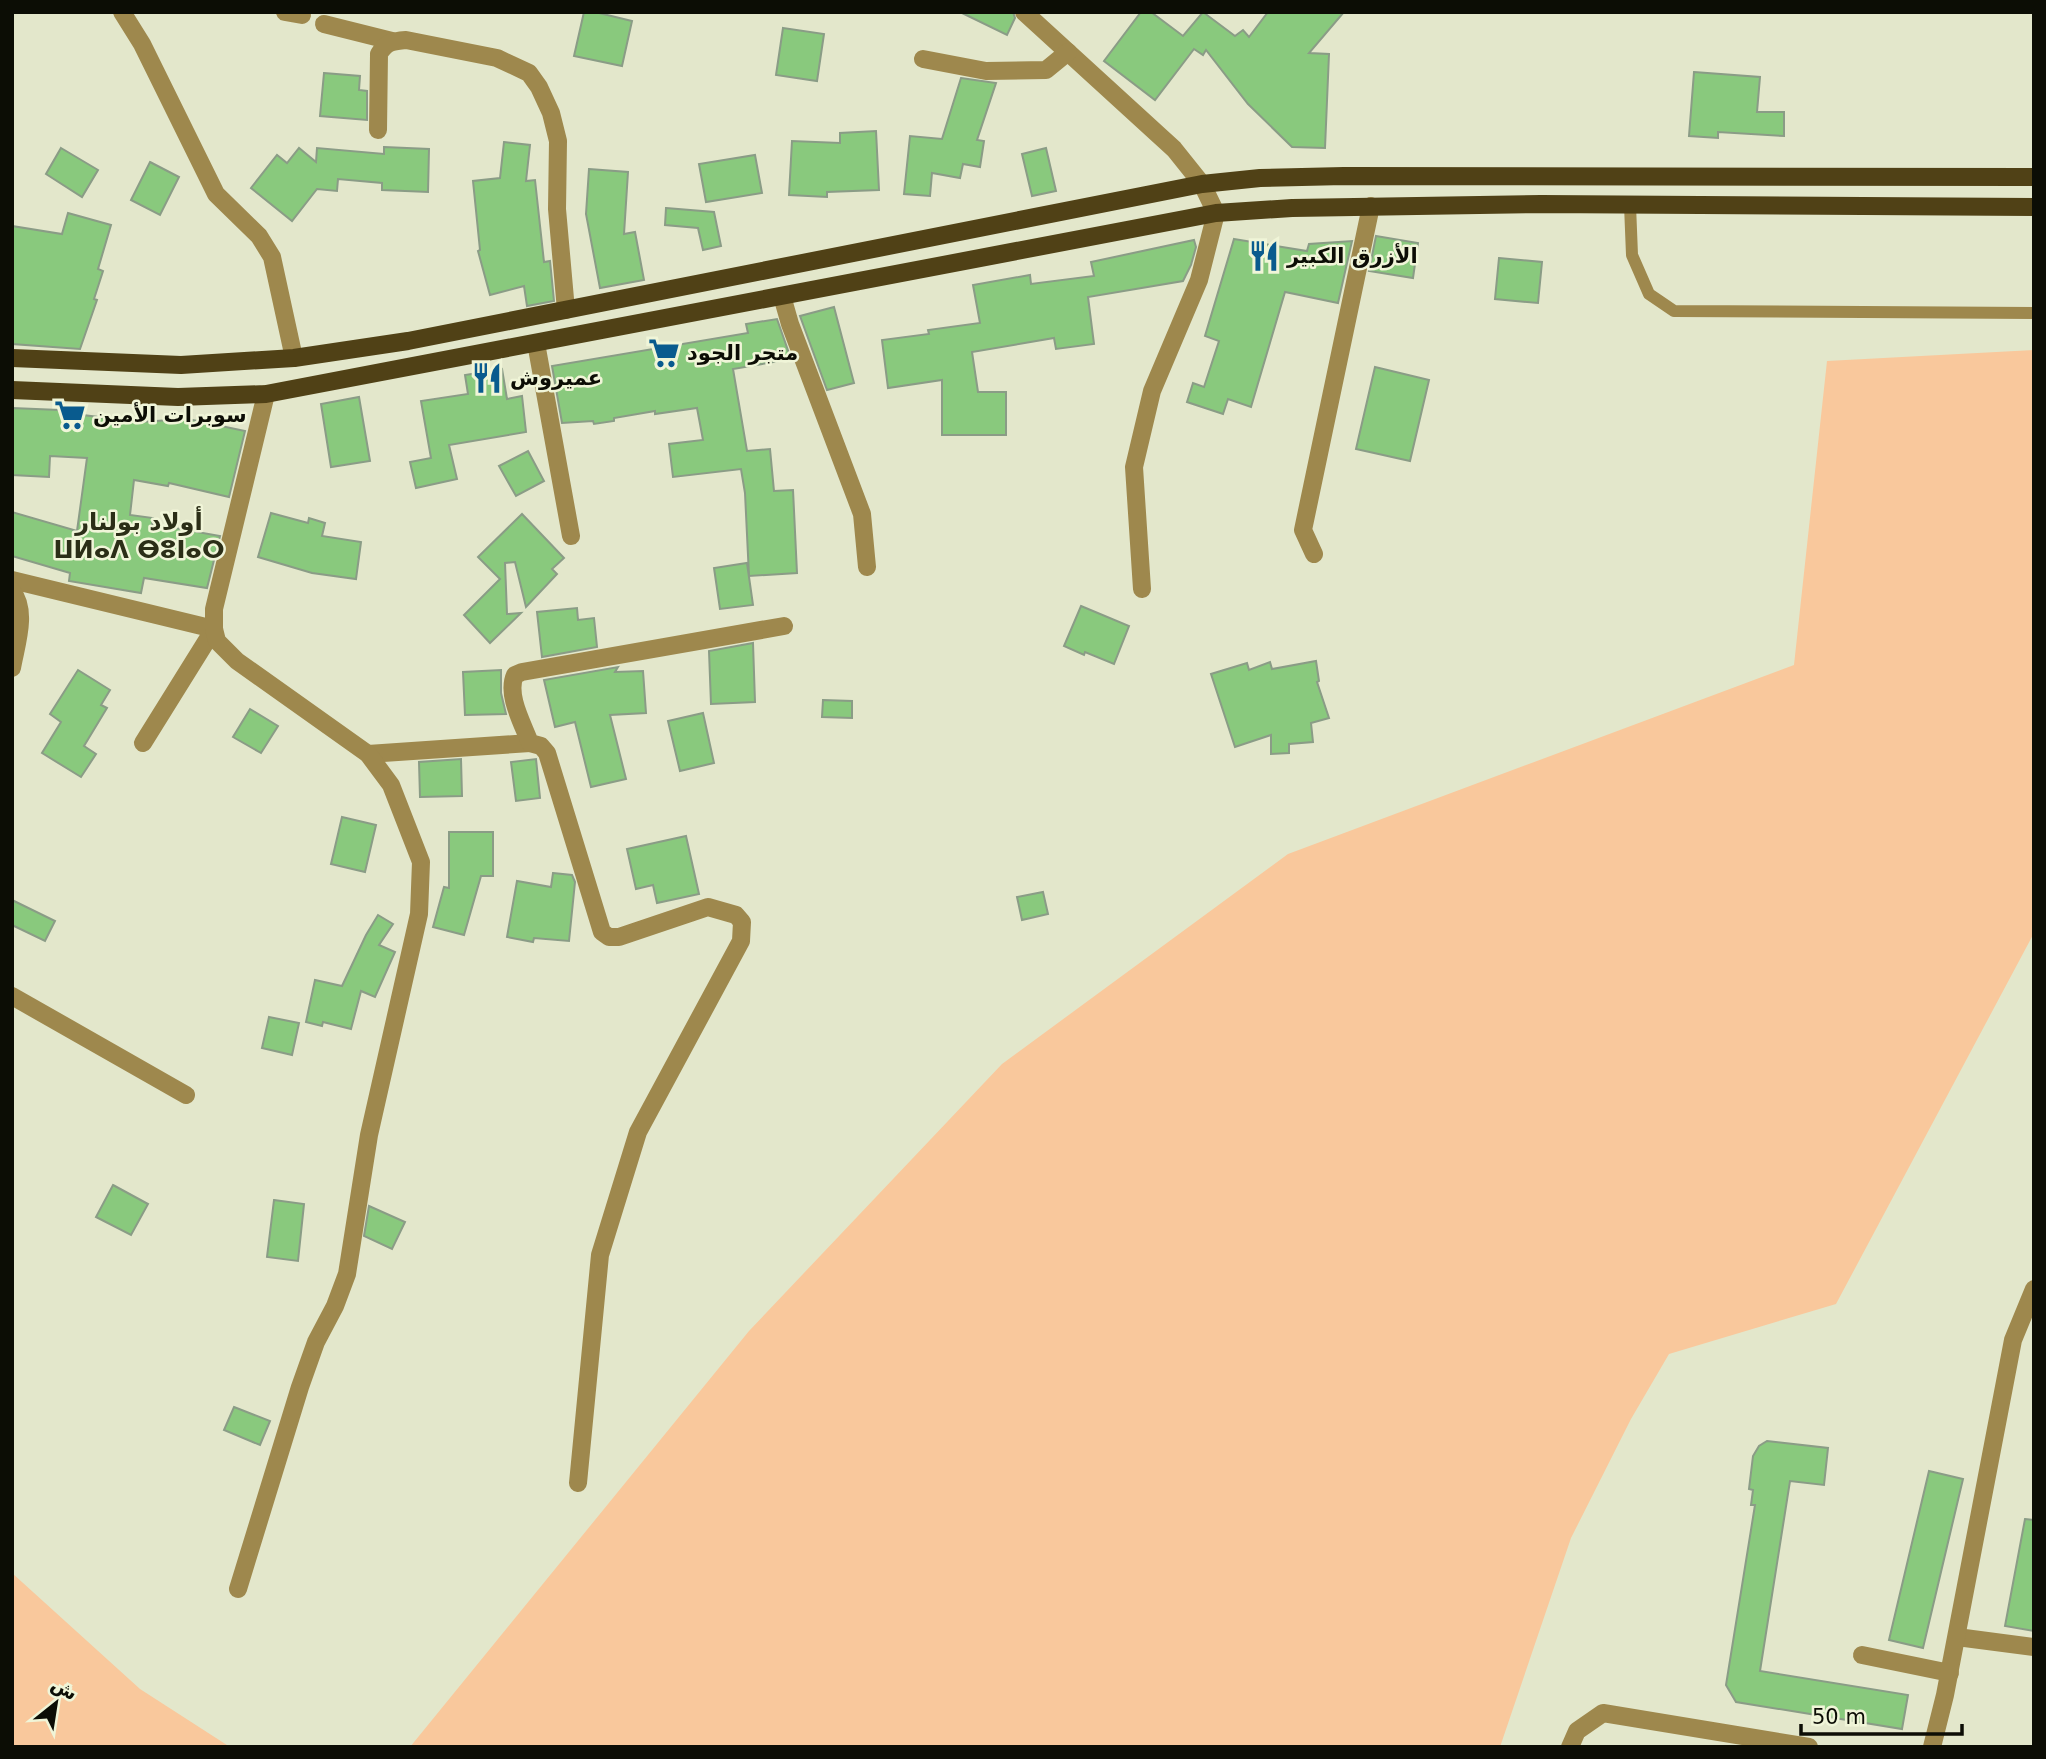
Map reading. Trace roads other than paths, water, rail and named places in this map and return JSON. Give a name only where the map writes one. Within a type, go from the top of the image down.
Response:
[{"type":"main road","points":[[12,358],[181,365],[294,358],[408,341],[1202,184],[1260,178],[2034,177]]},
{"type":"main road","points":[[12,390],[178,397],[266,394],[1216,213],[1371,206],[2034,207]]},
{"type":"street","points":[[122,12],[142,44],[216,194],[259,236],[272,257],[294,358]]},
{"type":"street","points":[[1024,12],[1174,149],[1202,184],[1216,213],[1199,280],[1152,391],[1134,467],[1142,589]]},
{"type":"street","points":[[324,24],[392,41],[406,40],[497,58],[529,73],[551,113],[558,141],[556,209],[566,310]]},
{"type":"street","points":[[378,130],[379,54],[384,45],[392,41]]},
{"type":"street","points":[[923,59],[986,71],[1046,70],[1068,52]]},
{"type":"street","points":[[1314,554],[1303,530],[1371,206]]},
{"type":"street","points":[[782,296],[790,324],[862,514],[867,567]]},
{"type":"street","points":[[536,343],[571,536]]},
{"type":"street","points":[[238,1589],[300,1387],[316,1342],[347,1274],[369,1135],[419,914],[421,862],[391,785],[368,754],[237,661],[217,641],[214,609],[266,394]]},
{"type":"street","points":[[12,580],[214,629]]},
{"type":"street","points":[[12,591],[17,597],[20,620],[12,668]]},
{"type":"street","points":[[530,743],[514,698],[512,682],[515,675],[784,626]]},
{"type":"street","points":[[143,743],[214,629]]},
{"type":"street","points":[[368,754],[530,743],[541,746],[547,753],[602,932],[609,937],[619,937],[708,907],[736,915],[742,922],[741,941],[638,1132],[600,1255],[578,1483]]},
{"type":"street","points":[[12,996],[186,1095]]},
{"type":"street","points":[[1931,1747],[1950,1673],[2013,1340],[2034,1289]]},
{"type":"street","points":[[1957,1637],[2034,1647]]},
{"type":"street","points":[[1862,1655],[1950,1673]]},
{"type":"street","points":[[1570,1747],[1577,1731],[1603,1713],[1809,1747]]},
{"type":"lane","points":[[1630,205],[1632,255],[1648,294],[1674,311],[2034,313]]},
{"type":"place","name":"الأزرق الكبير","points":[[1264,256]]},
{"type":"place","name":"متجر الجود","points":[[664,353]]},
{"type":"place","name":"عميروش","points":[[487,378]]},
{"type":"place","name":"سوبرات الأمين","points":[[70,415]]},
{"type":"district","name":"أولاد بولنار ⵡⵍⴰⴷ ⴱⵓⵏⴰⵔ","points":[[139,536]]}]
